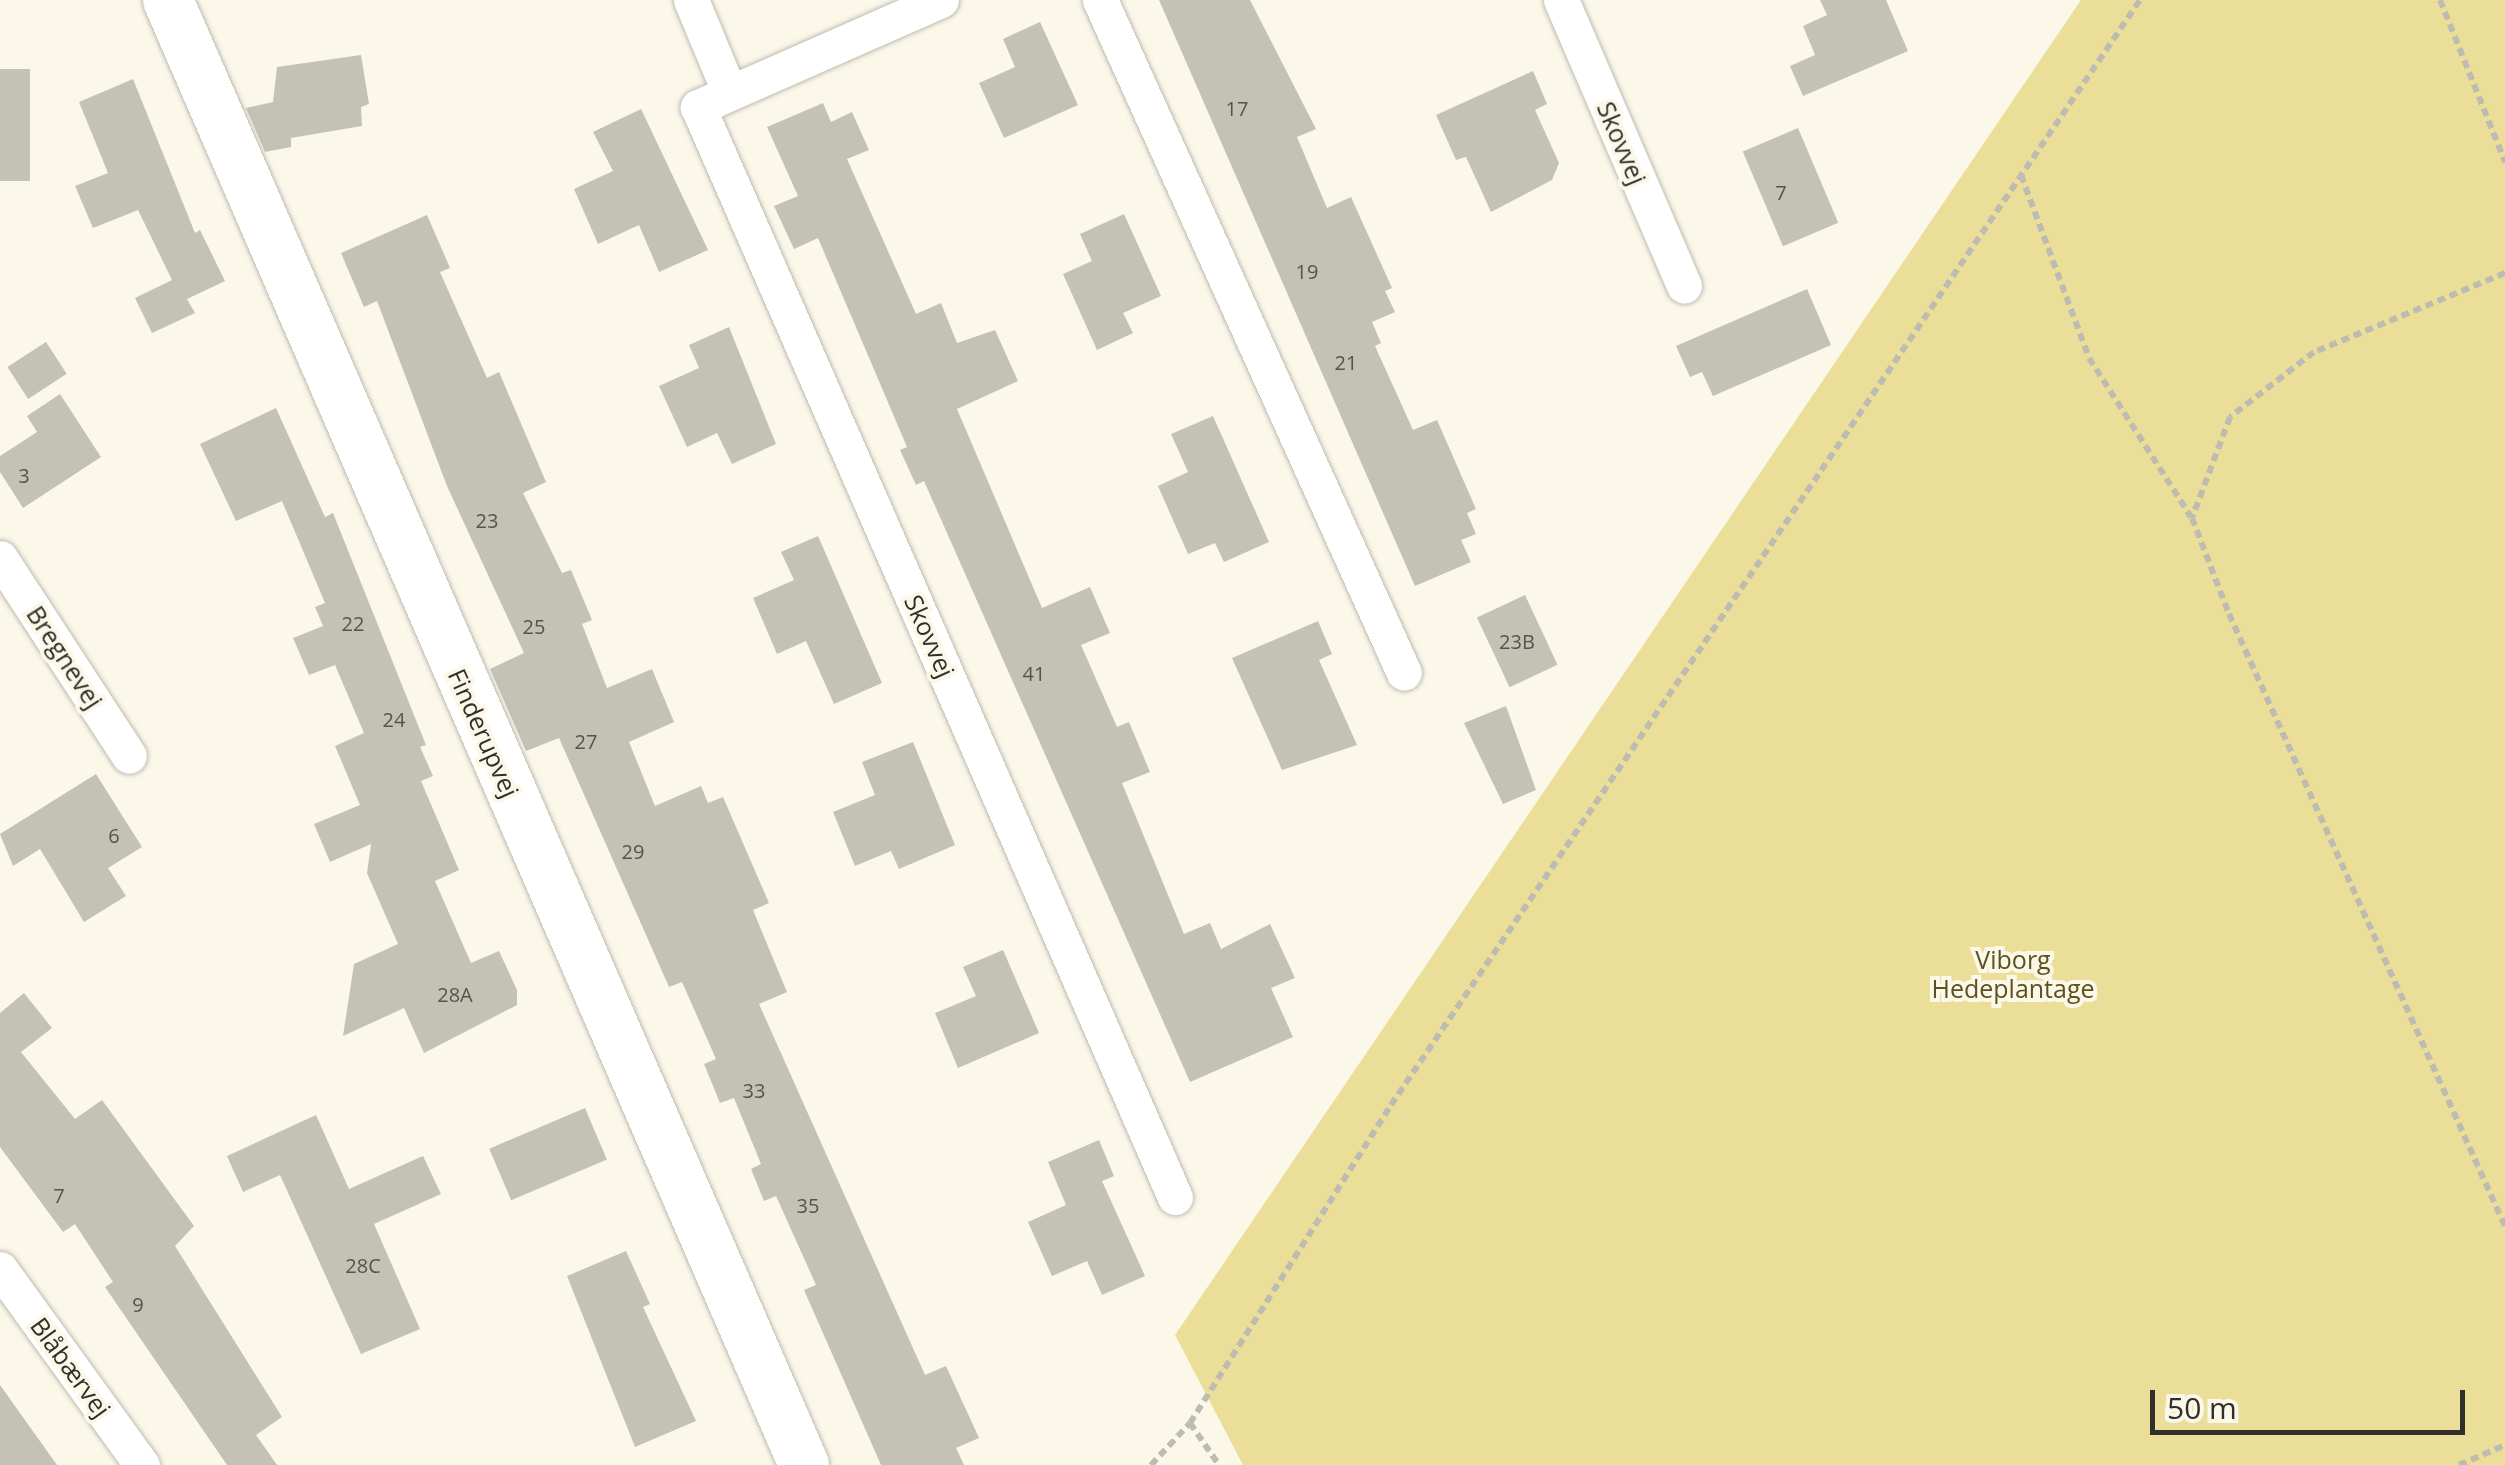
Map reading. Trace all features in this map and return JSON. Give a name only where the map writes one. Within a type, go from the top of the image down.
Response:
[{"type":"street","name":"Finderupvej","points":[[168,0],[804,1465]]},
{"type":"street","points":[[691,0],[728,89],[940,0]]},
{"type":"street","points":[[1100,0],[1404,673]]},
{"type":"street","name":"Skovvej","points":[[1561,0],[1684,286]]},
{"type":"street","name":"Skovvej","points":[[728,89],[698,107],[1175,1197]]},
{"type":"street","name":"Bregnevej","points":[[0,558],[129,756]]},
{"type":"street","name":"Blåbærvej","points":[[0,1269],[142,1465]]},
{"type":"path","points":[[1151,1465],[1190,1423],[1392,1105],[2140,0]]},
{"type":"path","points":[[2440,0],[2505,162]]},
{"type":"path","points":[[2022,174],[2088,358],[2192,518],[2229,614],[2505,1226]]},
{"type":"path","points":[[2192,518],[2230,416],[2314,352],[2505,273]]},
{"type":"path","points":[[1190,1423],[1219,1465]]},
{"type":"path","points":[[2459,1465],[2505,1445]]},
{"type":"green space","name":"Viborg Hedeplantage","points":[[2081,0],[2505,0],[2505,1465],[1243,1465],[1175,1335]]},
{"type":"building","points":[[1159,0],[1250,0],[1316,129],[1297,137],[1327,208],[1351,197],[1392,288],[1385,291],[1395,312],[1372,322],[1381,343],[1375,346],[1413,430],[1437,420],[1476,509],[1467,513],[1476,534],[1461,540],[1471,562],[1415,586]]},
{"type":"building","points":[[1820,0],[1886,0],[1908,51],[1803,96],[1790,66],[1815,55],[1803,26],[1827,15]]},
{"type":"building","points":[[1040,22],[1078,105],[1004,138],[979,83],[1015,67],[1003,39]]},
{"type":"building","points":[[361,55],[369,104],[361,107],[362,126],[291,138],[291,147],[265,152],[246,108],[273,102],[277,67]]},
{"type":"building","points":[[0,69],[30,69],[30,181],[0,181]]},
{"type":"building","points":[[1533,71],[1547,104],[1535,110],[1559,163],[1552,180],[1491,212],[1466,157],[1456,160],[1436,115]]},
{"type":"building","points":[[133,79],[195,233],[200,230],[225,281],[187,299],[195,313],[152,333],[135,298],[172,280],[138,210],[93,228],[75,186],[108,173],[79,102]]},
{"type":"building","points":[[823,103],[831,122],[852,112],[869,150],[847,159],[916,314],[941,303],[957,343],[995,330],[1018,381],[957,409],[1042,608],[1090,587],[1110,633],[1081,645],[1117,727],[1129,722],[1150,772],[1122,783],[1184,934],[1210,923],[1221,949],[1270,924],[1295,978],[1271,988],[1293,1037],[1190,1082],[924,481],[916,485],[900,450],[907,447],[818,238],[794,249],[774,206],[798,196],[767,127]]},
{"type":"building","points":[[641,109],[708,250],[659,272],[639,225],[598,244],[574,189],[613,171],[593,132]]},
{"type":"building","points":[[1798,128],[1838,223],[1783,246],[1743,151]]},
{"type":"building","points":[[1124,214],[1161,296],[1123,313],[1133,333],[1097,350],[1063,274],[1092,261],[1080,234]]},
{"type":"building","points":[[427,215],[450,268],[440,272],[487,378],[499,372],[546,482],[523,493],[562,573],[571,570],[592,620],[582,624],[607,688],[652,669],[674,722],[629,742],[655,806],[701,786],[708,803],[723,797],[769,903],[753,910],[787,992],[759,1004],[925,1375],[946,1366],[979,1438],[956,1448],[964,1465],[881,1465],[804,1290],[816,1285],[776,1196],[764,1201],[751,1169],[761,1164],[734,1098],[720,1103],[704,1064],[716,1059],[682,982],[669,987],[559,738],[526,751],[490,669],[524,653],[447,486],[377,301],[364,307],[341,253]]},
{"type":"building","points":[[1807,289],[1831,345],[1713,396],[1702,372],[1690,377],[1676,346]]},
{"type":"building","points":[[729,327],[776,444],[732,464],[717,433],[687,447],[659,386],[699,368],[689,345]]},
{"type":"building","points":[[46,342],[67,374],[28,399],[7,367]]},
{"type":"building","points":[[60,394],[101,457],[23,508],[0,472],[0,456],[37,432],[27,416]]},
{"type":"building","points":[[276,408],[325,517],[333,513],[426,745],[420,747],[433,776],[421,781],[459,870],[435,881],[471,963],[499,951],[517,990],[517,1005],[424,1053],[404,1008],[343,1036],[354,964],[398,944],[367,873],[371,844],[330,862],[314,824],[360,805],[335,746],[364,733],[335,665],[309,675],[293,638],[323,626],[315,607],[325,603],[282,501],[236,521],[200,444]]},
{"type":"building","points":[[1213,416],[1269,542],[1224,562],[1215,543],[1188,554],[1158,486],[1188,472],[1171,434]]},
{"type":"building","points":[[818,536],[882,683],[834,704],[806,641],[777,654],[753,598],[794,580],[781,552]]},
{"type":"building","points":[[1525,595],[1558,665],[1510,687],[1477,617]]},
{"type":"building","points":[[1318,621],[1332,654],[1319,660],[1357,745],[1282,770],[1232,658]]},
{"type":"building","points":[[1506,706],[1536,790],[1503,804],[1464,723]]},
{"type":"building","points":[[913,742],[955,845],[899,869],[891,851],[855,866],[833,812],[875,795],[862,762]]},
{"type":"building","points":[[96,774],[142,847],[108,868],[126,896],[84,922],[40,849],[13,866],[0,834]]},
{"type":"building","points":[[1003,950],[1039,1033],[958,1068],[935,1013],[976,996],[963,967]]},
{"type":"building","points":[[24,993],[52,1028],[21,1052],[75,1119],[102,1100],[194,1226],[175,1246],[282,1417],[256,1435],[277,1465],[227,1465],[105,1287],[113,1282],[75,1224],[63,1232],[0,1147],[0,1013]]},
{"type":"building","points":[[585,1108],[607,1160],[511,1200],[489,1149]]},
{"type":"building","points":[[316,1115],[349,1189],[423,1156],[441,1194],[374,1224],[420,1329],[361,1354],[280,1175],[243,1192],[227,1156]]},
{"type":"building","points":[[1099,1140],[1114,1176],[1102,1181],[1145,1276],[1102,1295],[1087,1261],[1052,1276],[1028,1222],[1066,1205],[1048,1162]]},
{"type":"building","points":[[626,1251],[650,1304],[643,1307],[696,1421],[635,1447],[567,1276]]},
{"type":"building","points":[[0,1385],[57,1465],[0,1465]]}]
